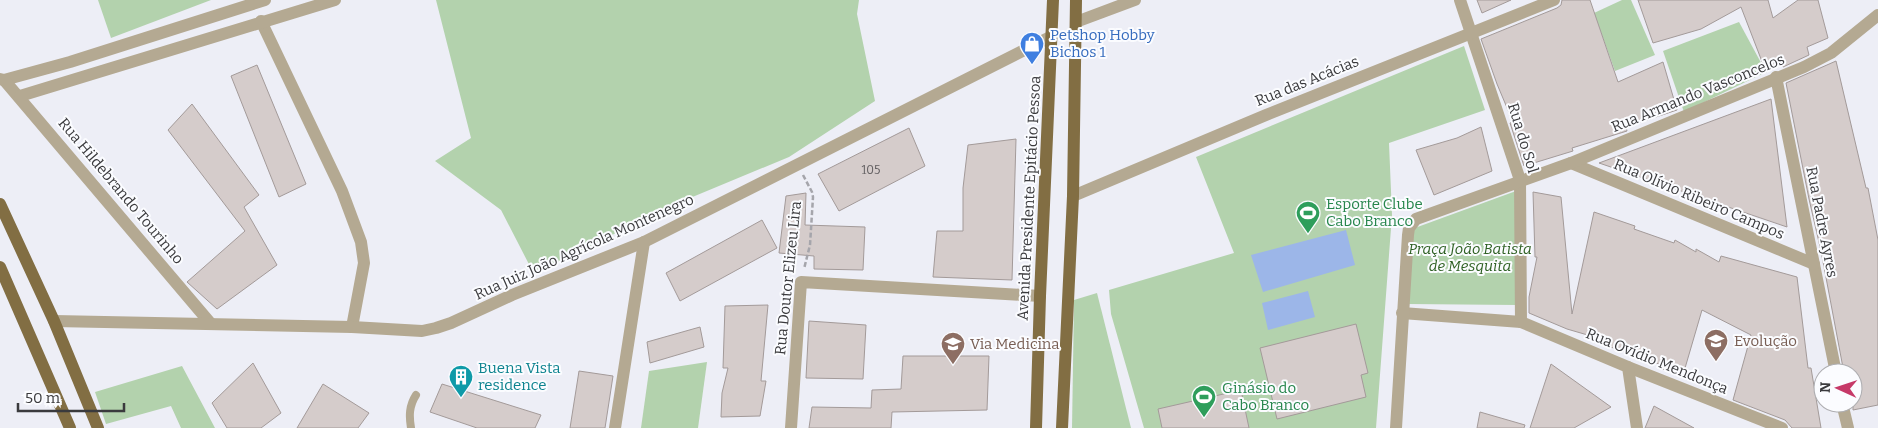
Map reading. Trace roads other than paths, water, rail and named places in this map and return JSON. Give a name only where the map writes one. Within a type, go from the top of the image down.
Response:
[{"type":"main road","name":"Avenida Presidente Epitácio Pessoa","points":[[1036,428],[1053,0]]},
{"type":"main road","points":[[1062,428],[1073,196],[1076,0]]},
{"type":"main road","points":[[0,204],[54,321],[98,428]]},
{"type":"main road","points":[[0,267],[70,428]]},
{"type":"street","points":[[2,79],[70,62],[265,0]]},
{"type":"street","points":[[20,96],[335,0]]},
{"type":"street","points":[[1076,22],[1135,0]]},
{"type":"street","name":"Rua do Sol","points":[[1460,0],[1520,180],[1521,322]]},
{"type":"street","name":"Rua das Acácias","points":[[1073,196],[1266,115],[1554,0]]},
{"type":"street","name":"Rua Armando Vasconcelos","points":[[1402,313],[1408,235],[1412,223],[1423,216],[1571,163],[1804,67],[1831,53],[1878,16]]},
{"type":"street","points":[[262,21],[342,191],[361,242],[364,263],[352,327]]},
{"type":"street","name":"Rua Juiz João Agrícola Montenegro","points":[[54,321],[352,327],[422,331],[443,326],[644,242],[794,168],[1052,36]]},
{"type":"street","name":"Rua Padre Ayres","points":[[1776,77],[1834,363]]},
{"type":"street","name":"Rua Hildebrando Tourinho","points":[[2,79],[20,96],[211,324]]},
{"type":"street","name":"Rua Olívio Ribeiro Campos","points":[[1571,163],[1814,264]]},
{"type":"street","points":[[615,428],[644,242]]},
{"type":"street","name":"Rua Doutor Elizeu Lira","points":[[791,428],[801,282],[1040,296]]},
{"type":"street","points":[[1396,428],[1402,313]]},
{"type":"street","name":"Rua Ovídio Mendonça","points":[[1402,313],[1521,322],[1628,368],[1782,428]]},
{"type":"street","points":[[1628,368],[1637,428]]},
{"type":"street","points":[[1844,413],[1848,428]]},
{"type":"lane","points":[[411,428],[409,413],[411,402],[416,395]]},
{"type":"water","points":[[1346,230],[1355,265],[1263,292],[1251,255]]},
{"type":"water","points":[[1308,291],[1315,317],[1268,330],[1262,303]]},
{"type":"place","name":"Petshop Hobby Bichos 1","points":[[1032,65]]},
{"type":"place","name":"Esporte Clube Cabo Branco","points":[[1308,234]]},
{"type":"place","name":"Evolução","points":[[1716,362]]},
{"type":"place","name":"Via Medicina","points":[[953,365]]},
{"type":"place","name":"Buena Vista residence","points":[[461,398]]},
{"type":"place","name":"Ginásio do Cabo Branco","points":[[1204,418]]},
{"type":"park label","name":"Praça João Batista de Mesquita","points":[[1470,258]]}]
